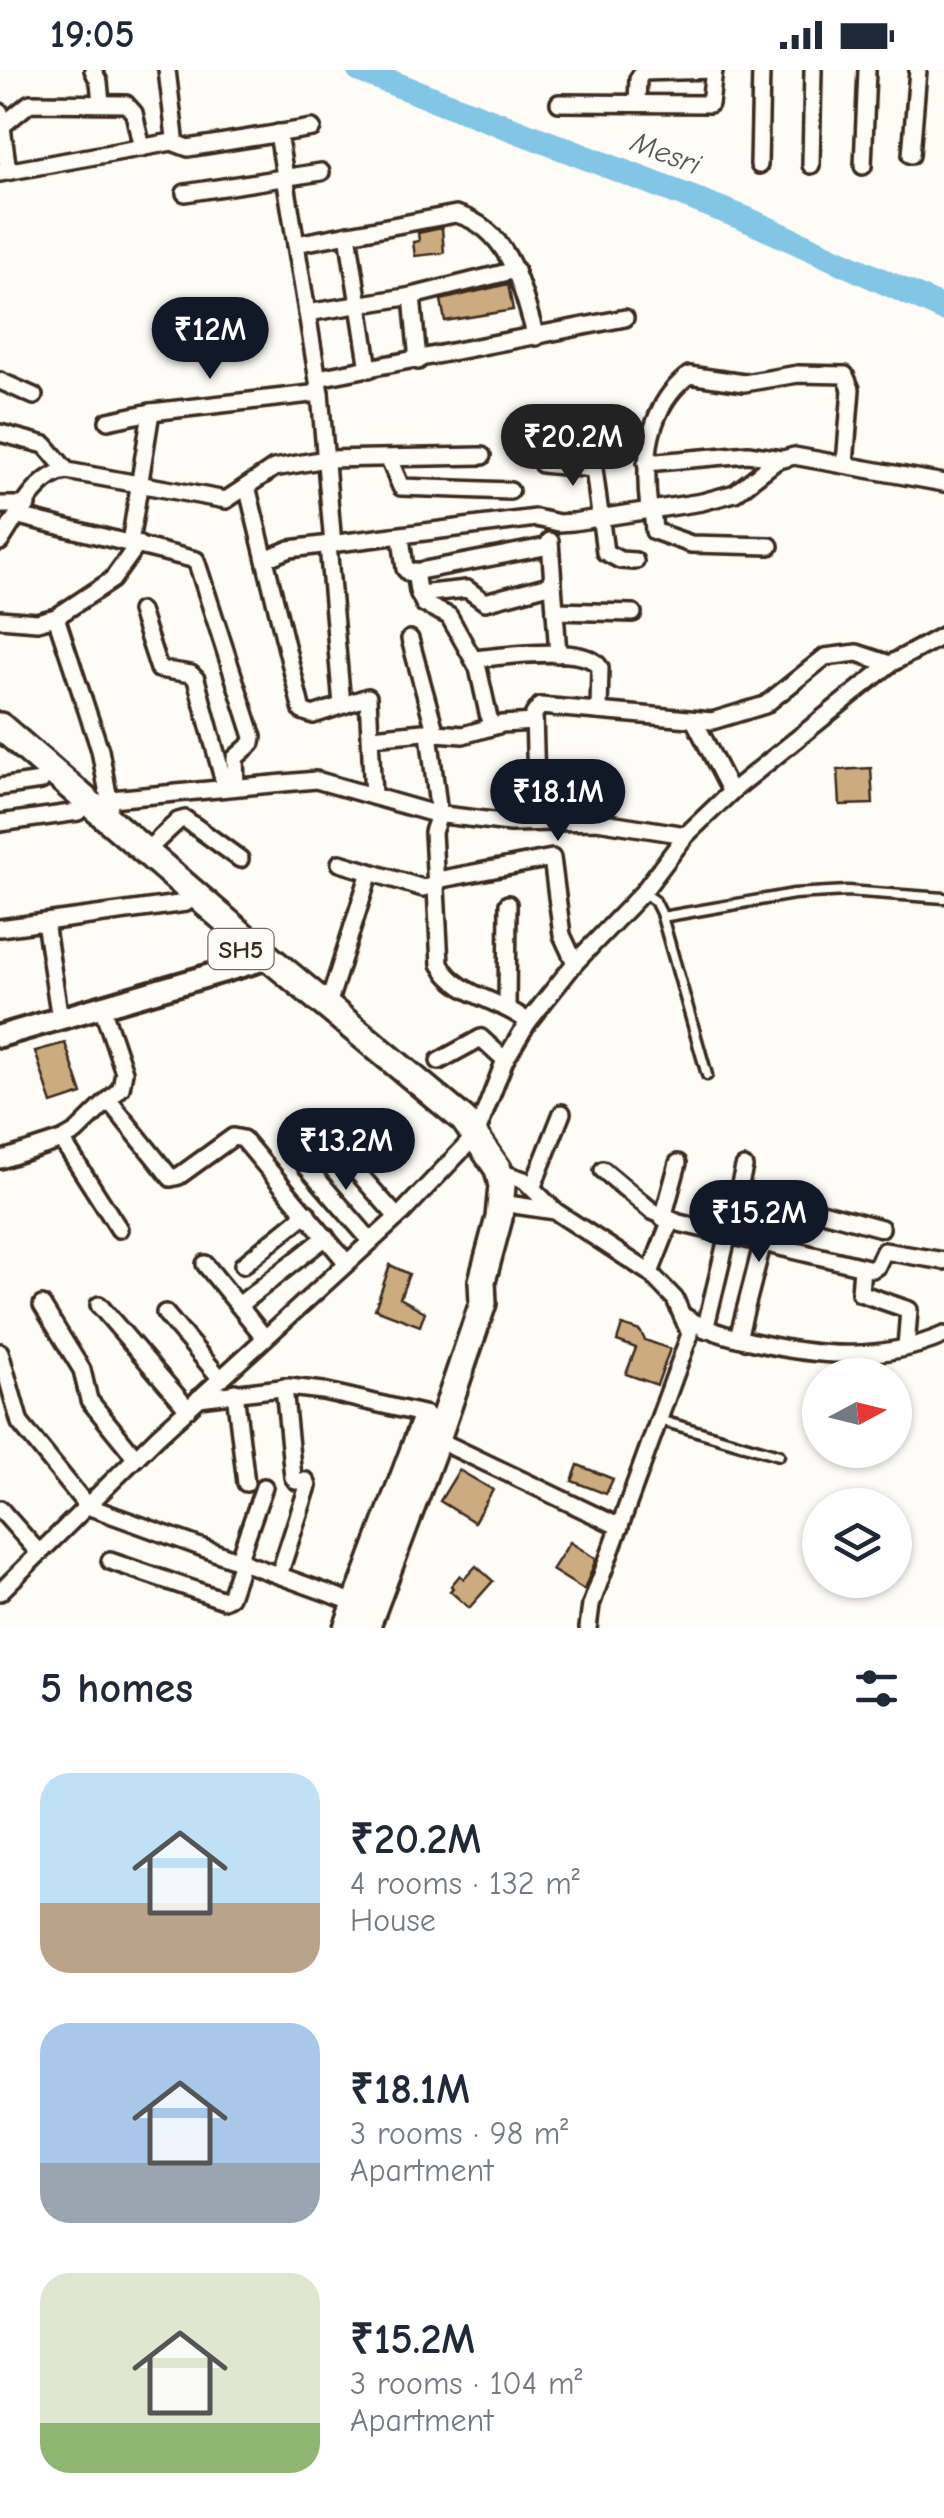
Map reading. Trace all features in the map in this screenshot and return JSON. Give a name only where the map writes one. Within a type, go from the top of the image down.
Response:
[{"type":"main road","name":"SH5","points":[[0,726],[109,810],[145,852],[262,960],[455,1132],[477,1141]]},
{"type":"main road","name":"SH5","points":[[0,746],[186,903],[328,1005],[464,1120],[500,1172]]},
{"type":"main road","points":[[360,1618],[428,1429],[483,1303],[482,1280],[501,1203],[500,1172]]},
{"type":"street","points":[[94,70],[101,103]]},
{"type":"street","points":[[167,70],[175,137],[172,142]]},
{"type":"street","points":[[559,102],[710,104],[714,70],[643,72],[638,79],[637,103]]},
{"type":"street","points":[[760,164],[761,70]]},
{"type":"street","points":[[811,166],[813,70]]},
{"type":"street","points":[[864,166],[867,70]]},
{"type":"street","points":[[911,155],[918,70]]},
{"type":"street","points":[[142,148],[131,108],[121,103],[30,103],[1,119],[4,172],[142,148],[172,142],[188,148],[312,128]]},
{"type":"street","points":[[278,133],[319,386],[335,460],[330,545],[342,705]]},
{"type":"street","points":[[185,194],[322,172]]},
{"type":"street","points":[[296,244],[456,214],[480,224],[499,242],[516,270],[536,337]]},
{"type":"street","points":[[348,234],[369,369]]},
{"type":"street","points":[[307,313],[412,296],[516,270]]},
{"type":"street","points":[[412,296],[418,360]]},
{"type":"street","points":[[108,421],[319,386],[369,369],[625,318]]},
{"type":"street","points":[[770,546],[691,544],[654,530],[646,463],[653,424],[663,403],[689,375],[744,383],[815,372],[845,375],[851,383],[846,464]]},
{"type":"street","points":[[0,381],[34,396]]},
{"type":"street","points":[[0,619],[37,622],[56,618],[112,580],[134,543],[151,412]]},
{"type":"street","points":[[0,432],[45,445],[67,470]]},
{"type":"street","points":[[646,463],[748,454],[781,459],[794,456],[944,483]]},
{"type":"street","points":[[0,542],[50,476],[67,470],[226,500],[268,470],[335,460],[482,456]]},
{"type":"street","points":[[389,459],[401,486],[510,491]]},
{"type":"street","points":[[265,559],[290,549],[536,518],[573,522],[736,494],[781,459]]},
{"type":"street","points":[[542,464],[594,470],[605,552],[620,560],[635,561]]},
{"type":"street","points":[[246,486],[302,712],[313,715],[368,697],[373,796]]},
{"type":"street","points":[[0,505],[190,556],[200,566],[253,737],[252,743],[235,758],[230,786]]},
{"type":"street","points":[[549,522],[558,654]]},
{"type":"street","points":[[401,537],[404,569],[415,572],[550,546]]},
{"type":"street","points":[[415,572],[424,604],[449,616],[474,659],[491,727]]},
{"type":"street","points":[[419,594],[467,590],[490,601],[553,584]]},
{"type":"street","points":[[555,611],[633,612]]},
{"type":"street","points":[[140,612],[159,668],[191,674],[196,680],[230,786]]},
{"type":"street","points":[[56,618],[100,750],[109,810],[230,786],[316,780],[434,814],[510,823],[597,821],[686,835]]},
{"type":"street","points":[[0,1592],[136,1458],[477,1141],[504,1060],[528,1022],[574,964],[643,892],[686,835],[731,792],[890,664],[944,635]]},
{"type":"street","points":[[410,639],[433,734],[438,952],[445,974],[470,992],[507,1007],[528,1022]]},
{"type":"street","points":[[536,822],[534,722],[540,706],[726,720],[765,706],[817,663],[836,654],[857,653],[890,664]]},
{"type":"street","points":[[474,659],[558,654],[590,658],[598,663],[599,711]]},
{"type":"street","points":[[694,720],[731,792]]},
{"type":"street","points":[[372,738],[463,735],[534,722]]},
{"type":"street","points":[[0,787],[42,781]]},
{"type":"street","points":[[0,822],[78,812]]},
{"type":"street","points":[[145,852],[181,819],[188,820],[240,859]]},
{"type":"street","points":[[340,863],[423,888],[552,858],[562,935],[574,964]]},
{"type":"street","points":[[328,1005],[370,872]]},
{"type":"street","points":[[0,928],[186,903]]},
{"type":"street","points":[[507,1007],[508,904]]},
{"type":"street","points":[[44,922],[60,1018]]},
{"type":"street","points":[[0,1036],[262,960]]},
{"type":"street","points":[[0,1160],[62,1140],[122,1088],[124,1072],[102,1007]]},
{"type":"street","points":[[439,1061],[482,1038],[504,1060]]},
{"type":"street","points":[[110,1102],[167,1176],[179,1176],[240,1137],[347,1262]]},
{"type":"street","points":[[533,1186],[562,1113]]},
{"type":"street","points":[[62,1140],[120,1228]]},
{"type":"street","points":[[329,1140],[397,1217]]},
{"type":"street","points":[[650,1273],[667,1219],[678,1163]]},
{"type":"street","points":[[306,1166],[371,1241]]},
{"type":"street","points":[[705,1330],[744,1167]]},
{"type":"street","points":[[603,1170],[667,1219],[862,1267],[876,1268],[884,1251],[944,1261]]},
{"type":"street","points":[[500,1172],[533,1186],[554,1210],[650,1273],[676,1299],[690,1334],[591,1605],[588,1628]]},
{"type":"street","points":[[738,1338],[776,1198],[881,1228]]},
{"type":"street","points":[[501,1203],[554,1210]]},
{"type":"street","points":[[242,1265],[307,1212]]},
{"type":"street","points":[[239,1305],[326,1237]]},
{"type":"street","points":[[205,1264],[266,1338]]},
{"type":"street","points":[[862,1267],[860,1293],[909,1310],[906,1346]]},
{"type":"street","points":[[42,1305],[82,1370],[90,1400],[136,1458]]},
{"type":"street","points":[[99,1305],[194,1404]]},
{"type":"street","points":[[165,1313],[221,1379]]},
{"type":"street","points":[[682,1315],[705,1330],[831,1356],[906,1346],[944,1335]]},
{"type":"street","points":[[0,1352],[6,1399],[20,1423],[87,1506],[279,1575],[360,1618]]},
{"type":"street","points":[[279,1575],[308,1486],[306,1481],[293,1477],[284,1386]]},
{"type":"street","points":[[194,1404],[236,1392],[284,1386],[323,1390],[428,1429],[620,1527]]},
{"type":"street","points":[[236,1392],[246,1482]]},
{"type":"street","points":[[110,1561],[224,1600],[230,1596],[264,1487]]},
{"type":"street","points":[[0,1508],[39,1553]]},
{"type":"lane","points":[[662,918],[811,893],[846,891],[944,898]]},
{"type":"lane","points":[[643,892],[654,900],[662,918],[707,1075]]},
{"type":"lane","points":[[658,1420],[779,1455]]},
{"type":"building","points":[[442,228],[444,253],[415,256],[413,242],[419,241],[418,233]]},
{"type":"building","points":[[508,284],[513,310],[445,321],[441,300]]},
{"type":"building","points":[[871,768],[873,804],[840,805],[838,770]]},
{"type":"building","points":[[65,1043],[82,1094],[52,1104],[35,1051]]},
{"type":"building","points":[[390,1265],[409,1274],[400,1298],[425,1312],[420,1326],[375,1309]]},
{"type":"building","points":[[622,1325],[640,1331],[645,1340],[670,1349],[657,1385],[626,1374],[636,1348],[617,1341]]},
{"type":"building","points":[[578,1465],[613,1479],[606,1494],[572,1481]]},
{"type":"building","points":[[459,1470],[493,1490],[474,1522],[440,1501]]},
{"type":"building","points":[[570,1542],[596,1559],[584,1590],[552,1570]]},
{"type":"building","points":[[476,1566],[493,1581],[469,1608],[450,1591],[460,1575],[464,1579]]},
{"type":"waterway","name":"Mesri","points":[[359,70],[746,219],[944,309]]}]
